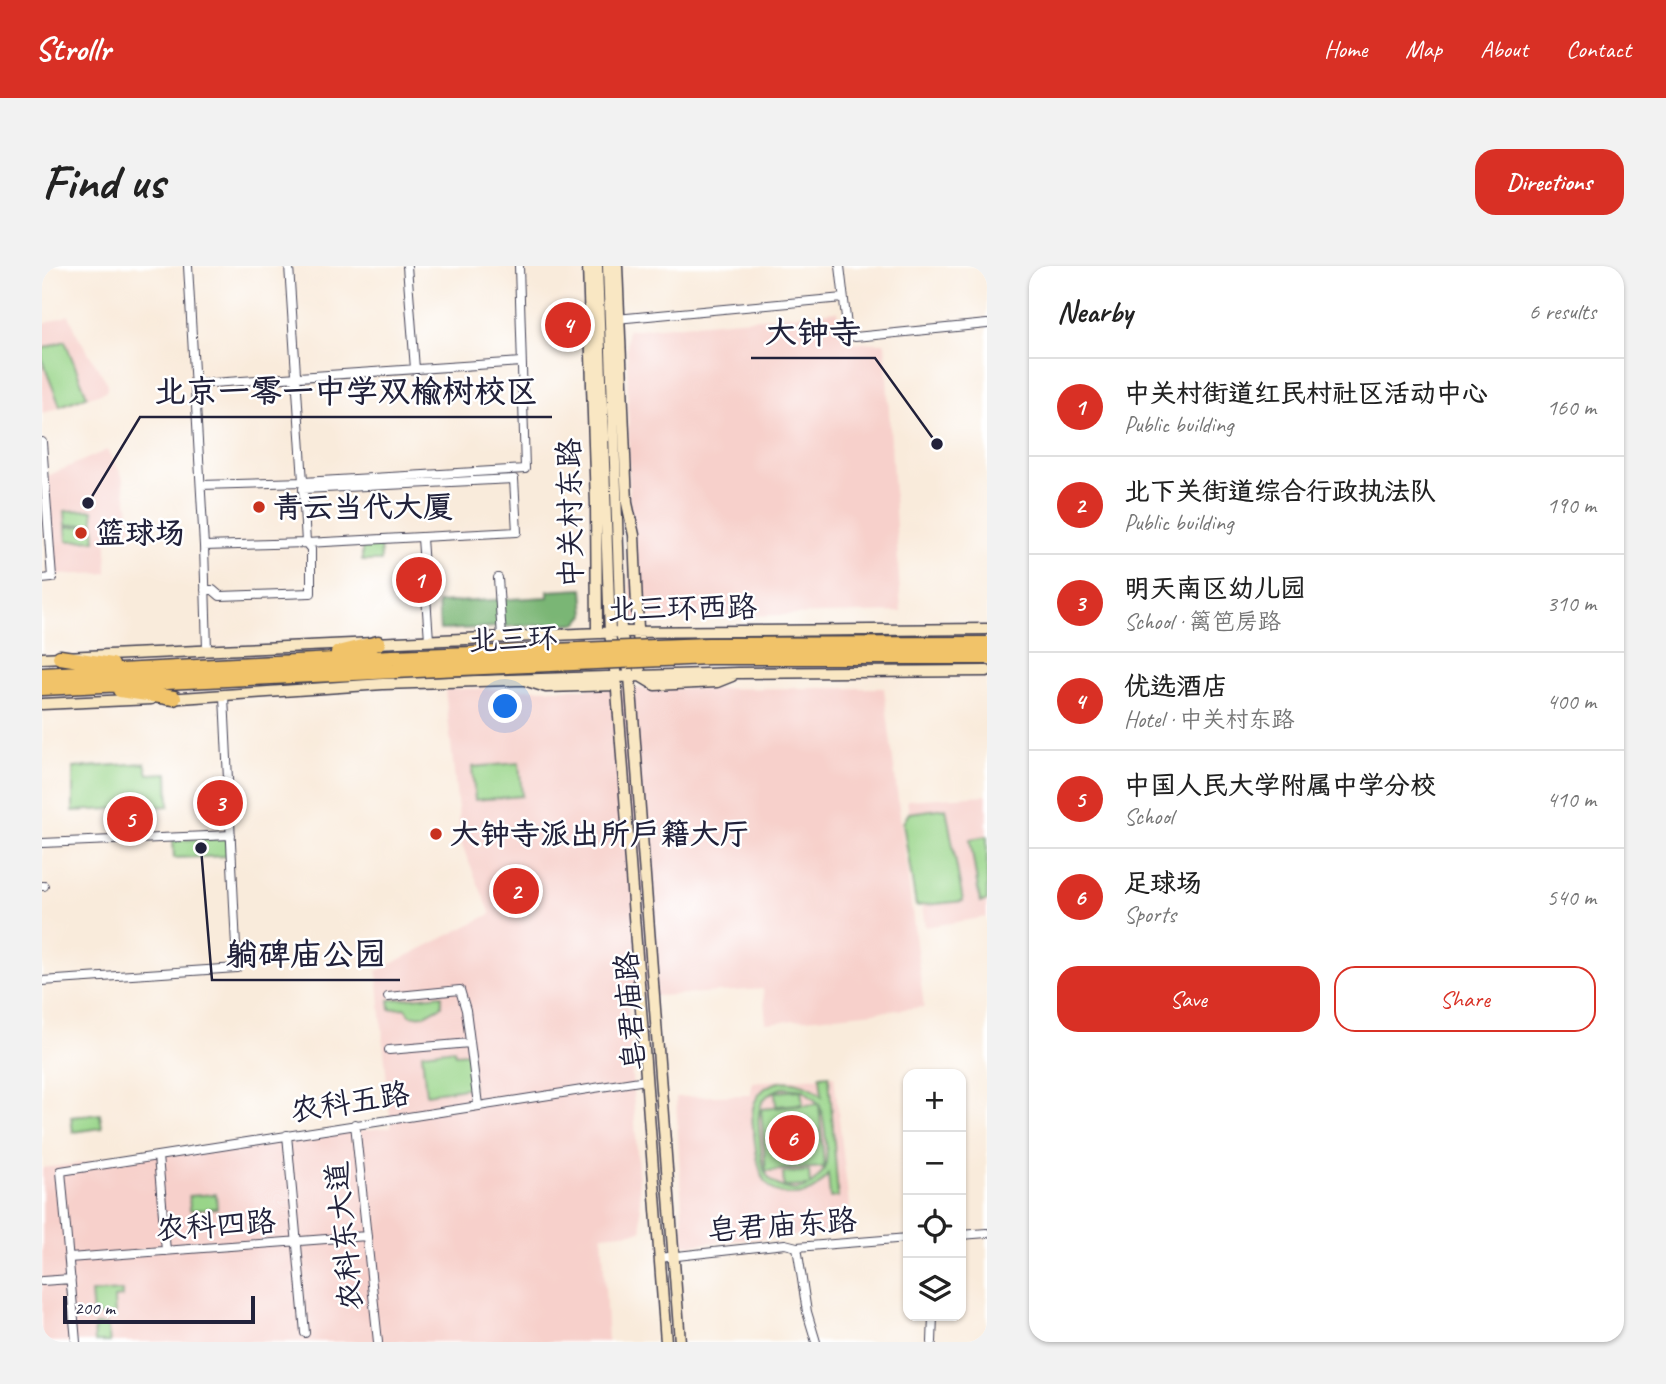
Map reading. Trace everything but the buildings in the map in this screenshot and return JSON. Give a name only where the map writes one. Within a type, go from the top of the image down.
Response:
[{"type":"highway","points":[[306,662],[378,643]]},
{"type":"highway","name":"北三环","points":[[42,688],[708,645],[987,644]]},
{"type":"highway","points":[[60,657],[137,669]]},
{"type":"highway","name":"北三环","points":[[42,675],[306,662],[393,664],[709,657],[987,657]]},
{"type":"highway","points":[[91,685],[174,698]]},
{"type":"street","points":[[188,266],[201,485],[207,650]]},
{"type":"street","points":[[289,266],[303,482]]},
{"type":"street","points":[[407,266],[415,369]]},
{"type":"street","points":[[201,485],[525,469],[519,266]]},
{"type":"street","name":"中关村东路","points":[[587,266],[597,633]]},
{"type":"street","name":"中关村东路","points":[[597,266],[616,632]]},
{"type":"street","name":"中关村东路","points":[[608,266],[627,503],[634,535],[639,653],[635,676]]},
{"type":"street","name":"中关村东路","points":[[616,632],[614,319],[617,266]]},
{"type":"street","points":[[841,266],[848,335],[855,337],[987,324]]},
{"type":"street","points":[[614,319],[843,298]]},
{"type":"street","points":[[196,384],[521,362]]},
{"type":"street","points":[[42,442],[45,518],[52,578],[42,579]]},
{"type":"street","points":[[204,546],[306,542],[422,538],[517,532],[514,480],[303,488],[306,542],[311,549],[312,593],[220,596],[213,590],[205,590]]},
{"type":"street","points":[[422,538],[429,640]]},
{"type":"street","points":[[498,578],[502,637]]},
{"type":"street","name":"北三环西路","points":[[42,658],[616,632],[987,629]]},
{"type":"street","points":[[953,630],[953,671]]},
{"type":"street","points":[[616,632],[635,676]]},
{"type":"street","name":"皂君庙路","points":[[616,632],[614,654],[666,1342]]},
{"type":"street","points":[[562,635],[563,678]]},
{"type":"street","points":[[562,656],[639,653]]},
{"type":"street","points":[[524,680],[546,687],[617,681],[635,676],[655,685],[717,682],[738,673],[987,671]]},
{"type":"street","name":"皂君庙路","points":[[635,676],[680,1342]]},
{"type":"street","points":[[42,704],[224,696],[383,684],[563,678],[617,681]]},
{"type":"street","points":[[42,981],[237,968],[224,696]]},
{"type":"street","points":[[42,843],[231,835]]},
{"type":"street","points":[[388,997],[460,990],[466,1010],[478,1105]]},
{"type":"street","points":[[389,1051],[470,1043]]},
{"type":"street","name":"农科五路","points":[[69,1258],[61,1171],[646,1080]]},
{"type":"street","name":"农科东大道","points":[[355,1124],[378,1342]]},
{"type":"street","points":[[287,1135],[305,1332]]},
{"type":"street","points":[[158,1156],[166,1251]]},
{"type":"street","points":[[966,1235],[987,1233]]},
{"type":"street","name":"农科四路","points":[[69,1258],[367,1236]]},
{"type":"street","name":"皂君庙东路","points":[[659,1258],[785,1244],[797,1247],[903,1238]]},
{"type":"street","points":[[797,1247],[807,1312],[816,1342]]},
{"type":"street","points":[[69,1258],[76,1342]]},
{"type":"street","points":[[42,1281],[71,1279]]},
{"type":"street","points":[[932,1342],[933,1321]]},
{"type":"shaded area","points":[[838,311],[843,342],[885,343],[901,612],[631,619],[627,330]]},
{"type":"shaded area","points":[[69,315],[78,336],[108,384],[106,391],[42,414],[42,325]]},
{"type":"shaded area","points":[[107,450],[122,475],[132,529],[107,537],[107,573],[53,575],[47,476]]},
{"type":"shaded area","points":[[884,688],[924,1007],[766,1023],[763,989],[627,998],[642,1231],[602,1235],[608,1342],[42,1342],[42,1168],[391,1127],[377,971],[491,914],[462,846],[445,689]]},
{"type":"shaded area","points":[[987,795],[987,917],[925,927],[907,800]]},
{"type":"shaded area","points":[[834,1076],[852,1231],[684,1245],[676,1097],[751,1095],[752,1082]]},
{"type":"green space","points":[[65,341],[87,396],[60,406],[42,360],[42,349]]},
{"type":"green space","name":"篮球场","points":[[93,510],[94,524],[66,525],[65,511]]},
{"type":"green space","name":"篮球场","points":[[94,525],[95,540],[67,541],[66,527]]},
{"type":"green space","points":[[380,542],[381,561],[362,561],[362,543]]},
{"type":"green space","points":[[583,589],[585,615],[578,623],[440,630],[438,603],[548,597],[548,591]]},
{"type":"green space","points":[[145,763],[148,774],[168,773],[169,806],[73,811],[73,768]]},
{"type":"green space","points":[[519,763],[522,796],[475,800],[472,767]]},
{"type":"green space","points":[[946,808],[963,901],[916,906],[903,823],[909,813]]},
{"type":"green space","points":[[987,836],[987,901],[980,902],[970,839]]},
{"type":"green space","points":[[229,838],[229,856],[174,858],[173,840]]},
{"type":"green space","points":[[442,995],[442,1006],[425,1015],[411,1016],[405,1008],[390,1009],[389,1000]]},
{"type":"green space","points":[[454,1049],[455,1054],[468,1053],[472,1087],[426,1094],[422,1053]]},
{"type":"green space","points":[[829,1075],[838,1197],[830,1198],[828,1174],[809,1192],[799,1195],[782,1194],[773,1190],[762,1175],[755,1145],[753,1108],[764,1089],[783,1082],[803,1085],[822,1096],[820,1076]],"holes":[[[783,1088],[804,1090],[821,1109],[826,1145],[824,1170],[810,1185],[809,1171],[783,1173],[784,1187],[808,1186],[802,1189],[784,1188],[773,1182],[765,1172],[763,1164],[759,1121],[763,1102],[770,1094]]]},
{"type":"green space","points":[[801,1090],[803,1104],[776,1106],[775,1092]]},
{"type":"green space","points":[[819,1104],[824,1167],[766,1171],[761,1109]]},
{"type":"green space","points":[[100,1114],[102,1128],[73,1132],[71,1117]]},
{"type":"green space","points":[[216,1194],[217,1208],[190,1210],[189,1196]]},
{"type":"green space","points":[[122,1291],[122,1297],[114,1298],[115,1315],[93,1316],[91,1293]]},
{"type":"green space","points":[[96,1325],[107,1325],[110,1342],[95,1342]]},
{"type":"place","name":"优选酒店","points":[[568,325]]},
{"type":"place","name":"大钟寺","points":[[937,444]]},
{"type":"place","name":"北京一零一中学双榆树校区","points":[[88,503]]},
{"type":"place","name":"青云当代大厦","points":[[259,507]]},
{"type":"place","name":"篮球场","points":[[81,533]]},
{"type":"place","name":"中关村街道红民村社区活动中心","points":[[419,580]]},
{"type":"place","name":"明天南区幼儿园","points":[[220,803]]},
{"type":"place","name":"中国人民大学附属中学分校","points":[[130,819]]},
{"type":"place","name":"大钟寺派出所户籍大厅","points":[[436,834]]},
{"type":"place","name":"躺碑庙公园","points":[[201,848]]},
{"type":"place","name":"北下关街道综合行政执法队","points":[[516,891]]},
{"type":"place","name":"足球场","points":[[792,1138]]}]
